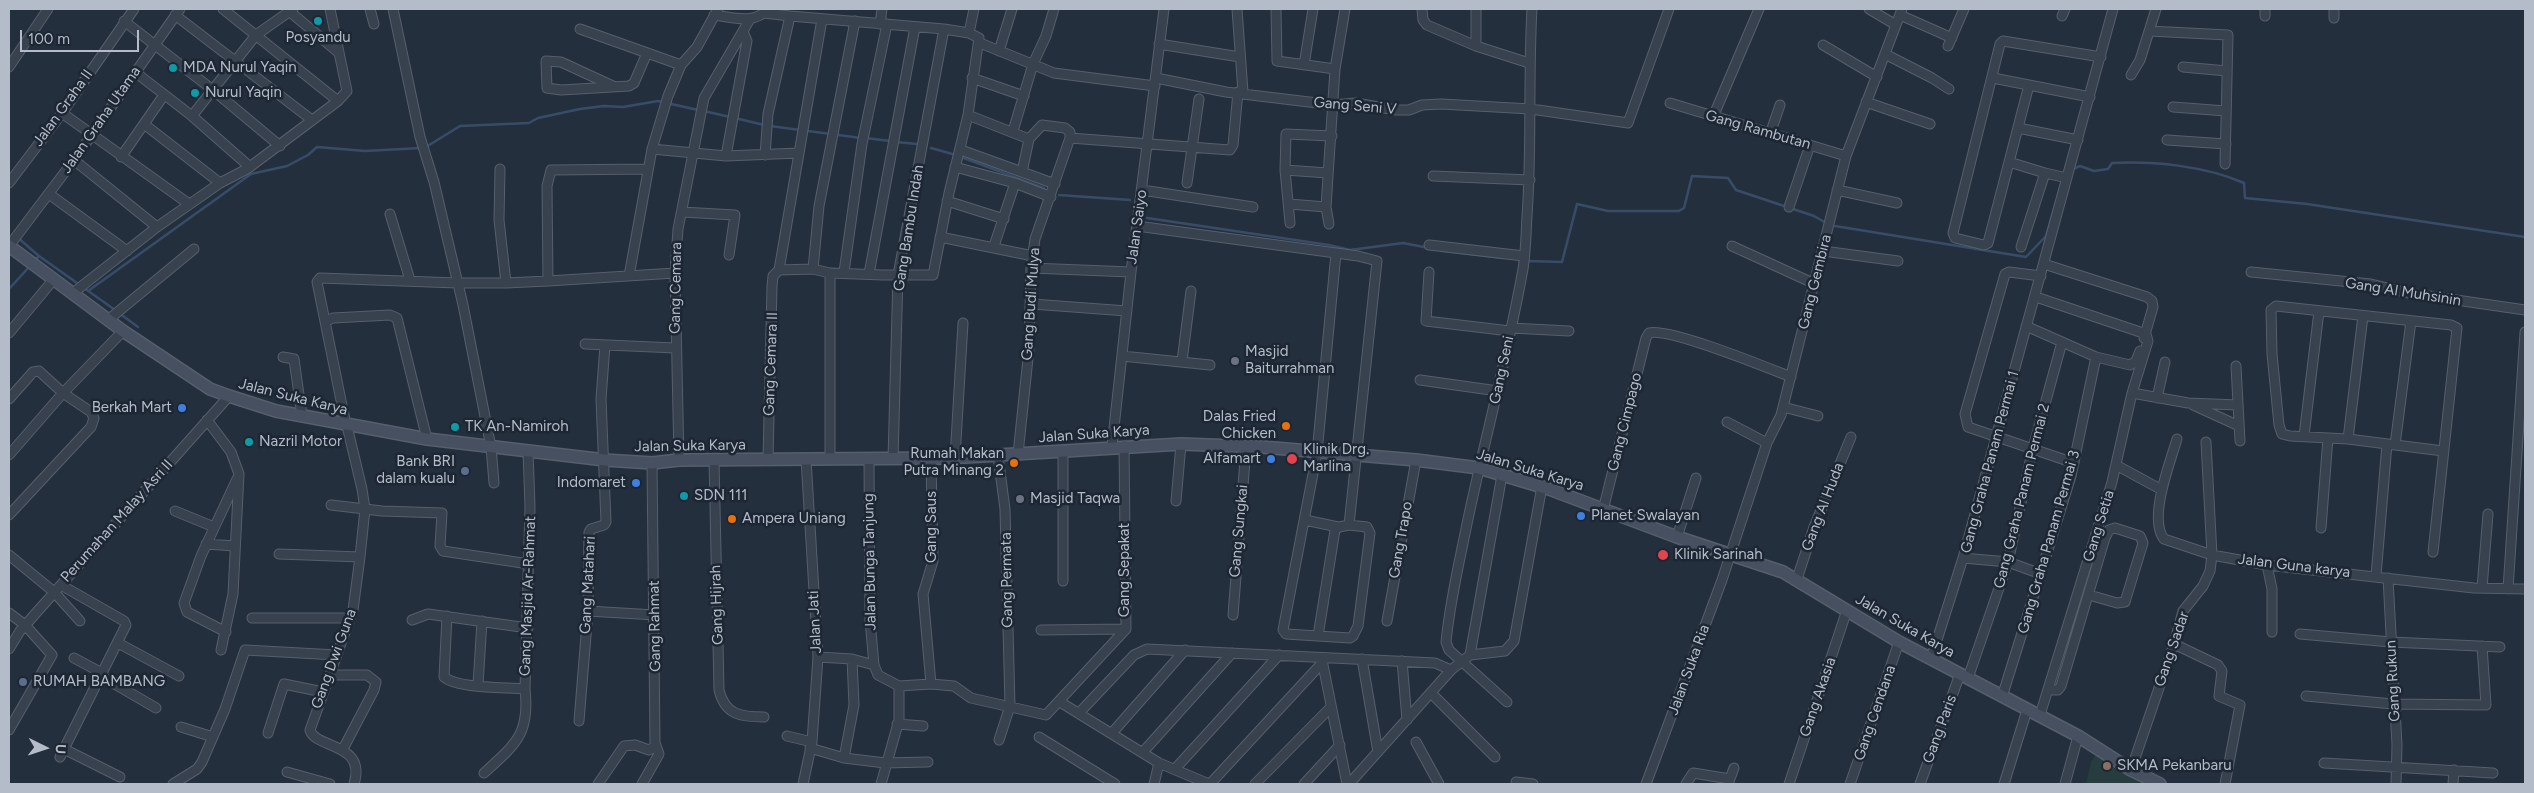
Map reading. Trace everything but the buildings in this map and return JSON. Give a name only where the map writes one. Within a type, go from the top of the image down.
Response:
[{"type":"main road","name":"Jalan Suka Karya","points":[[10,245],[123,331],[210,389],[228,396],[346,426],[491,448],[652,463],[679,460],[955,458],[1112,446],[1181,444],[1416,460],[1478,468],[1542,486],[1677,537],[1783,572],[1930,659],[2078,736],[2131,770],[2160,784]]},
{"type":"street","name":"Jalan Graha II","points":[[9,183],[62,113],[134,9]]},
{"type":"street","points":[[73,293],[189,204],[220,183],[250,167],[280,146],[346,93],[330,9]]},
{"type":"street","points":[[370,9],[374,24]]},
{"type":"street","points":[[393,9],[420,137],[434,182],[457,283],[491,448],[494,483]]},
{"type":"street","points":[[844,272],[862,144],[884,24],[882,9]]},
{"type":"street","points":[[970,33],[974,9]]},
{"type":"street","points":[[999,51],[1012,9]]},
{"type":"street","points":[[1013,132],[1033,64],[1046,36],[1054,9]]},
{"type":"street","name":"Jalan Saiyo","points":[[1112,446],[1131,272],[1164,9]]},
{"type":"street","points":[[1022,172],[1029,139],[1042,125],[1067,128],[1070,138],[1230,150],[1233,145],[1241,92],[1237,9]]},
{"type":"street","points":[[1276,9],[1277,61],[1335,69]]},
{"type":"street","points":[[1304,64],[1313,9]]},
{"type":"street","points":[[1330,224],[1326,207],[1335,69],[1345,9]]},
{"type":"street","points":[[1422,9],[1425,24],[1476,46],[1529,64]]},
{"type":"street","points":[[1476,9],[1476,46]]},
{"type":"street","name":"Gang Seni","points":[[1508,702],[1466,658],[1449,650],[1446,642],[1459,560],[1478,468],[1498,391],[1524,256],[1530,180],[1532,109],[1529,64],[1532,9]]},
{"type":"street","name":"Gang Seni V","points":[[980,43],[1054,73],[1156,82],[1334,105],[1356,103],[1396,110],[1409,110],[1422,105],[1441,104],[1532,109],[1628,123],[1669,9]]},
{"type":"street","points":[[1713,117],[1746,33],[1759,9]]},
{"type":"street","points":[[1868,9],[1896,25]]},
{"type":"street","points":[[1901,12],[1950,42],[1964,9]]},
{"type":"street","name":"Gang Graha Panam Permai 1","points":[[1930,659],[1963,558],[2026,326],[2036,297],[2113,9]]},
{"type":"street","points":[[2130,75],[2140,60],[2156,9]]},
{"type":"street","points":[[9,67],[46,10]]},
{"type":"street","points":[[227,10],[338,101]]},
{"type":"street","points":[[192,116],[256,35],[291,10],[338,52]]},
{"type":"street","points":[[629,276],[632,250],[652,149],[668,96],[681,66],[697,47],[716,12],[750,19],[765,11],[790,16],[944,29],[970,33],[979,38],[980,43],[972,78],[968,116],[947,201],[933,275],[830,273],[812,269],[779,270]]},
{"type":"street","points":[[177,12],[235,62],[312,120]]},
{"type":"street","name":"Jalan Graha Utama","points":[[10,245],[92,135],[177,12]]},
{"type":"street","name":"Gang Gembira","points":[[1730,555],[1768,443],[1783,407],[1846,156],[1901,12]]},
{"type":"street","points":[[765,155],[768,114],[790,16]]},
{"type":"street","name":"Gang Cemara II","points":[[768,460],[773,276],[779,270],[822,18]]},
{"type":"street","name":"Gang Cemara","points":[[679,460],[674,273],[682,212],[704,98],[750,19]]},
{"type":"street","points":[[124,21],[213,90],[280,146]]},
{"type":"street","points":[[812,269],[819,206],[855,22]]},
{"type":"street","points":[[869,274],[915,27]]},
{"type":"street","points":[[580,29],[681,66]]},
{"type":"street","name":"Gang Bambu Indah","points":[[893,459],[898,275],[944,29]]},
{"type":"street","points":[[2149,31],[2228,35],[2225,164]]},
{"type":"street","points":[[726,156],[748,41],[743,32]]},
{"type":"street","points":[[2028,85],[1988,243],[1984,245],[1955,238],[1953,233],[2000,44],[2003,41],[2101,57]]},
{"type":"street","points":[[1160,44],[1240,57]]},
{"type":"street","points":[[1823,45],[1877,77]]},
{"type":"street","points":[[613,86],[562,62],[546,61],[547,88],[561,90],[613,86],[634,84],[647,53]]},
{"type":"street","points":[[1885,54],[1949,89]]},
{"type":"street","points":[[2183,68],[2227,71]]},
{"type":"street","points":[[135,72],[192,116],[250,167]]},
{"type":"street","points":[[972,78],[1024,96]]},
{"type":"street","points":[[1993,78],[2090,97]]},
{"type":"street","points":[[121,157],[164,95]]},
{"type":"street","points":[[1187,183],[1191,147],[1200,99]]},
{"type":"street","points":[[1866,102],[1930,124]]},
{"type":"street","name":"Gang Rambutan","points":[[1670,103],[1846,156]]},
{"type":"street","points":[[1770,134],[1780,105]]},
{"type":"street","points":[[2173,107],[2226,110]]},
{"type":"street","points":[[62,113],[189,204]]},
{"type":"street","points":[[968,116],[1029,139]]},
{"type":"street","points":[[144,124],[220,183]]},
{"type":"street","points":[[2018,128],[2078,140]]},
{"type":"street","points":[[1290,223],[1286,170],[1286,134],[1332,136]]},
{"type":"street","name":"Gang Budi Mulya","points":[[1018,454],[1032,304],[1031,268],[1042,212],[1051,197],[1070,138]]},
{"type":"street","points":[[2167,140],[2226,144]]},
{"type":"street","points":[[1789,207],[1810,146]]},
{"type":"street","points":[[652,149],[726,156],[799,153]]},
{"type":"street","points":[[958,158],[1022,172],[1055,184]]},
{"type":"street","points":[[958,158],[1051,197]]},
{"type":"street","points":[[74,160],[157,227]]},
{"type":"street","points":[[2009,162],[2067,178]]},
{"type":"street","points":[[500,169],[499,220],[506,283]]},
{"type":"street","points":[[548,281],[546,186],[550,170],[648,169]]},
{"type":"street","points":[[1286,170],[1328,174]]},
{"type":"street","points":[[2021,247],[2044,173]]},
{"type":"street","points":[[1433,176],[1530,180]]},
{"type":"street","points":[[994,246],[1016,183]]},
{"type":"street","points":[[1142,190],[1253,207]]},
{"type":"street","points":[[1837,190],[1897,203]]},
{"type":"street","points":[[49,194],[127,251]]},
{"type":"street","points":[[947,201],[1004,219]]},
{"type":"street","points":[[1289,204],[1326,207]]},
{"type":"street","points":[[682,212],[735,215],[730,255]]},
{"type":"street","points":[[390,214],[410,280],[457,283],[506,283],[674,273]]},
{"type":"street","points":[[1137,226],[1336,253],[1374,259],[1377,262],[1349,525]]},
{"type":"street","points":[[940,236],[970,244],[994,246],[1015,253],[1033,256]]},
{"type":"street","points":[[1428,245],[1524,256]]},
{"type":"street","points":[[1732,246],[1815,284]]},
{"type":"street","points":[[108,320],[194,249]]},
{"type":"street","points":[[1823,251],[1898,261]]},
{"type":"street","points":[[1305,520],[1338,527],[1349,525],[1367,527],[1370,533],[1358,626],[1352,637],[1286,634],[1283,632],[1317,453],[1336,253]]},
{"type":"street","points":[[2026,326],[2096,357],[2133,364],[2146,334],[2153,307],[2152,301],[2147,297],[2044,264]]},
{"type":"street","points":[[1031,268],[1131,272]]},
{"type":"street","points":[[1429,272],[1426,321],[1510,329],[1570,331]]},
{"type":"street","points":[[2041,276],[2009,272],[2005,274],[1965,414],[1968,427],[2074,463]]},
{"type":"street","name":"Gang Al Muhsinin","points":[[2251,272],[2371,284],[2417,294],[2525,310]]},
{"type":"street","points":[[830,273],[830,459]]},
{"type":"street","points":[[9,333],[54,278]]},
{"type":"street","name":"Gang Dwi Guna","points":[[343,749],[311,735],[311,722],[330,676],[350,618],[365,509],[317,282],[320,278],[410,280]]},
{"type":"street","points":[[1182,362],[1191,291]]},
{"type":"street","points":[[2036,297],[2146,334]]},
{"type":"street","points":[[1032,304],[1127,311]]},
{"type":"street","points":[[2433,552],[2457,328],[2451,325],[2276,306],[2271,310],[2279,425],[2285,435],[2348,438],[2443,451]]},
{"type":"street","points":[[2304,436],[2319,311]]},
{"type":"street","points":[[326,322],[333,318],[390,316],[397,318],[427,438]]},
{"type":"street","points":[[2348,438],[2363,316]]},
{"type":"street","points":[[2376,576],[2391,444],[2411,321]]},
{"type":"street","points":[[955,458],[963,323]]},
{"type":"street","points":[[9,455],[62,393],[123,331]]},
{"type":"street","name":"Gang Cimpago","points":[[1603,510],[1648,335],[1653,332],[1664,333],[1725,352],[1791,377]]},
{"type":"street","points":[[2508,589],[2522,425],[2525,332]]},
{"type":"street","name":"Gang Setia","points":[[2040,716],[2116,465],[2132,393],[2148,341],[2146,334]]},
{"type":"street","name":"Gang Graha Panam Permai 2","points":[[1964,676],[2008,562],[2033,448],[2062,342]]},
{"type":"street","points":[[586,344],[675,348]]},
{"type":"street","points":[[605,460],[601,399],[606,345]]},
{"type":"street","points":[[1122,356],[1210,365]]},
{"type":"street","points":[[282,357],[294,359],[302,416]]},
{"type":"street","name":"Gang Graha Panam Permai 3","points":[[2002,697],[2074,463],[2096,357]]},
{"type":"street","points":[[2157,398],[2164,362]]},
{"type":"street","points":[[2236,366],[2240,441]]},
{"type":"street","points":[[9,399],[33,372],[37,371],[62,393],[90,412],[93,423],[9,515]]},
{"type":"street","points":[[1420,380],[1498,391]]},
{"type":"street","points":[[2132,393],[2188,403],[2238,404]]},
{"type":"street","name":"Perumahan Malay Asri II","points":[[9,649],[25,625],[228,396]]},
{"type":"street","points":[[2188,403],[2239,426]]},
{"type":"street","points":[[1783,407],[1818,416]]},
{"type":"street","points":[[207,420],[231,452],[239,474],[233,594],[221,650]]},
{"type":"street","points":[[1728,422],[1768,443]]},
{"type":"street","name":"Gang Al Huda","points":[[1797,579],[1814,527],[1851,437]]},
{"type":"street","points":[[2321,528],[2328,438]]},
{"type":"street","name":"Jalan Guna karya","points":[[2177,439],[2162,490],[2160,533],[2164,539],[2212,555],[2267,565],[2388,578]]},
{"type":"street","name":"Gang Sadar","points":[[2131,770],[2174,644],[2183,611],[2203,586],[2210,571],[2212,555],[2206,442]]},
{"type":"street","points":[[1176,501],[1181,444]]},
{"type":"street","name":"Gang Sepakat","points":[[1010,706],[1046,716],[1126,629],[1124,446]]},
{"type":"street","name":"Gang Sungkai","points":[[1233,615],[1246,447]]},
{"type":"street","name":"Gang Masjid Ar-Rahmat","points":[[446,616],[444,677],[462,684],[525,688],[529,564],[528,451]]},
{"type":"street","points":[[1063,451],[1063,581]]},
{"type":"street","name":"Gang Permata","points":[[998,456],[1005,509],[1010,706],[999,740]]},
{"type":"street","name":"Jalan Jati","points":[[803,784],[811,745],[818,657],[806,458]]},
{"type":"street","name":"Gang Saus","points":[[931,458],[934,561],[923,594],[931,684]]},
{"type":"street","name":"Jalan Bunga Tanjung","points":[[868,459],[870,620],[874,665]]},
{"type":"street","name":"Gang Matahari","points":[[579,721],[588,612],[589,531],[604,525],[606,522],[605,460]]},
{"type":"street","name":"Gang Hijrah","points":[[714,460],[719,690],[722,702],[734,712],[744,717],[764,717]]},
{"type":"street","name":"Gang Trapo","points":[[1387,621],[1416,460]]},
{"type":"street","name":"Gang Rahmat","points":[[642,784],[658,758],[656,746],[652,463]]},
{"type":"street","points":[[2116,465],[2162,490]]},
{"type":"street","points":[[226,632],[187,612],[184,607],[206,544],[239,474]]},
{"type":"street","points":[[1466,658],[1502,475]]},
{"type":"street","points":[[1677,537],[1696,478]]},
{"type":"street","points":[[1348,784],[1451,670],[1466,658],[1505,651],[1514,640],[1542,486]]},
{"type":"street","points":[[331,505],[365,509],[442,513],[440,546],[443,551],[529,564]]},
{"type":"street","points":[[176,511],[214,527]]},
{"type":"street","points":[[2482,588],[2488,514]]},
{"type":"street","points":[[1318,636],[1335,532],[1338,527]]},
{"type":"street","points":[[2048,690],[2058,690],[2061,686],[2108,530],[2115,528],[2140,536],[2143,543],[2125,602],[2116,603],[2089,595]]},
{"type":"street","points":[[206,544],[235,546]]},
{"type":"street","points":[[279,554],[360,556]]},
{"type":"street","points":[[9,555],[54,592],[80,621]]},
{"type":"street","name":"Jalan Suka Ria","points":[[1646,784],[1730,555]]},
{"type":"street","points":[[1963,558],[2008,562],[2041,574]]},
{"type":"street","points":[[2267,565],[2272,589],[2272,632]]},
{"type":"street","points":[[2388,578],[2482,588],[2525,589]]},
{"type":"street","name":"Gang Rukun","points":[[2388,578],[2393,704],[2397,745],[2396,784]]},
{"type":"street","points":[[61,585],[125,622],[126,627],[62,753],[120,777]]},
{"type":"street","name":"Gang Akasia","points":[[1788,784],[1847,610]]},
{"type":"street","points":[[9,612],[25,625],[50,651],[52,657],[9,730]]},
{"type":"street","points":[[588,612],[655,614]]},
{"type":"street","points":[[412,620],[428,614],[528,628]]},
{"type":"street","points":[[252,618],[350,618]]},
{"type":"street","points":[[478,685],[482,621]]},
{"type":"street","points":[[1042,630],[1126,629]]},
{"type":"street","points":[[2300,634],[2391,642],[2500,647]]},
{"type":"street","name":"Gang Cendana","points":[[1850,784],[1900,642]]},
{"type":"street","points":[[118,643],[179,676]]},
{"type":"street","points":[[2174,644],[2218,665],[2222,671],[2219,696],[2240,705],[2225,784]]},
{"type":"street","points":[[2306,696],[2393,704],[2486,705],[2482,646]]},
{"type":"street","points":[[1079,713],[1139,652],[1150,649],[1279,655],[1322,661],[1362,659],[1435,663],[1451,670]]},
{"type":"street","points":[[173,784],[197,769],[213,737],[245,650],[337,655]]},
{"type":"street","points":[[1112,732],[1185,650]]},
{"type":"street","points":[[1143,752],[1232,652]]},
{"type":"street","points":[[1175,769],[1279,655]]},
{"type":"street","points":[[818,657],[852,659],[874,665],[881,677],[899,686],[931,684],[954,686],[971,698],[1010,706]]},
{"type":"street","points":[[74,658],[156,708]]},
{"type":"street","points":[[844,758],[854,705],[852,659]]},
{"type":"street","points":[[1362,659],[1378,752]]},
{"type":"street","points":[[1060,702],[1112,732],[1159,763],[1175,769],[1192,781],[1209,784],[1322,661]]},
{"type":"street","points":[[1322,661],[1348,784]]},
{"type":"street","points":[[1402,661],[1407,720]]},
{"type":"street","points":[[330,676],[367,675],[376,682],[374,690],[343,749],[353,761],[356,776],[354,784]]},
{"type":"street","name":"Gang Paris","points":[[1920,784],[1964,676]]},
{"type":"street","points":[[268,733],[284,684],[323,692]]},
{"type":"street","points":[[880,784],[897,724],[899,686]]},
{"type":"street","points":[[484,773],[519,739],[527,711],[525,688]]},
{"type":"street","points":[[1431,693],[1496,757]]},
{"type":"street","points":[[1255,784],[1331,707]]},
{"type":"street","points":[[2004,784],[2027,710]]},
{"type":"street","points":[[897,724],[923,726]]},
{"type":"street","points":[[181,727],[213,737]]},
{"type":"street","points":[[787,736],[844,758],[886,763],[928,762]]},
{"type":"street","points":[[2065,784],[2078,736]]},
{"type":"street","points":[[1039,737],[1115,784]]},
{"type":"street","points":[[1416,742],[1439,784]]},
{"type":"street","points":[[598,784],[624,746],[635,745],[649,750],[656,746]]},
{"type":"street","points":[[1304,784],[1340,745]]},
{"type":"street","points":[[1154,784],[1159,763]]},
{"type":"street","points":[[2324,763],[2493,773]]},
{"type":"street","points":[[1686,784],[1694,773],[1729,782],[1734,768]]},
{"type":"street","points":[[2454,770],[2454,784]]},
{"type":"street","points":[[287,772],[330,784]]},
{"type":"street","points":[[1516,782],[1532,784]]},
{"type":"green space","name":"SKMA Pekanbaru","points":[[2099,750],[2160,784],[2086,784],[2091,762]]},
{"type":"waterway","points":[[426,147],[460,126],[529,123],[538,118],[580,109],[604,106],[623,107],[658,101],[698,110]]},
{"type":"waterway","points":[[704,111],[730,117]]},
{"type":"waterway","points":[[735,118],[764,125]]},
{"type":"waterway","points":[[770,126],[861,138]]},
{"type":"waterway","points":[[866,138],[890,141]]},
{"type":"waterway","points":[[896,142],[917,144]]},
{"type":"waterway","points":[[88,291],[251,174],[287,166],[308,155],[317,147],[365,151],[421,148]]},
{"type":"waterway","points":[[931,148],[956,155]]},
{"type":"waterway","points":[[961,157],[1044,188]]},
{"type":"waterway","points":[[2073,169],[2080,166],[2094,171],[2108,169],[2112,163],[2180,166],[2213,172],[2244,183],[2245,198],[2307,204],[2525,237]]},
{"type":"waterway","points":[[1528,261],[1562,262],[1577,204],[1608,211],[1679,211],[1684,208],[1692,176],[1728,178],[1736,190],[1814,216],[1826,223]]},
{"type":"waterway","points":[[1059,195],[1130,200]]},
{"type":"waterway","points":[[1835,226],[2026,257],[2046,236],[2056,202]]},
{"type":"waterway","points":[[1147,218],[1329,245],[1350,250],[1403,243],[1429,248]]},
{"type":"waterway","points":[[17,237],[39,256],[35,260]]},
{"type":"waterway","points":[[1444,251],[1503,258]]},
{"type":"waterway","points":[[39,256],[115,310]]},
{"type":"waterway","points":[[9,289],[30,266]]},
{"type":"waterway","points":[[119,313],[138,327]]},
{"type":"place","name":"Posyandu","points":[[318,21]]},
{"type":"place","name":"MDA Nurul Yaqin","points":[[173,68]]},
{"type":"place","name":"Nurul Yaqin","points":[[195,93]]},
{"type":"place","name":"Masjid Baiturrahman","points":[[1235,361]]},
{"type":"place","name":"Berkah Mart","points":[[182,408]]},
{"type":"place","name":"Dalas Fried Chicken","points":[[1286,426]]},
{"type":"place","name":"TK An-Namiroh","points":[[455,427]]},
{"type":"place","name":"Nazril Motor","points":[[249,442]]},
{"type":"place","name":"Alfamart","points":[[1271,459]]},
{"type":"place","name":"Klinik Drg. Marlina","points":[[1292,459]]},
{"type":"place","name":"Rumah Makan Putra Minang 2","points":[[1014,463]]},
{"type":"place","name":"Bank BRI dalam kualu","points":[[465,471]]},
{"type":"place","name":"Indomaret","points":[[636,483]]},
{"type":"place","name":"SDN 111","points":[[684,496]]},
{"type":"place","name":"Masjid Taqwa","points":[[1020,499]]},
{"type":"place","name":"Planet Swalayan","points":[[1581,516]]},
{"type":"place","name":"Ampera Uniang","points":[[732,519]]},
{"type":"place","name":"Klinik Sarinah","points":[[1663,555]]},
{"type":"place","name":"RUMAH BAMBANG","points":[[23,682]]},
{"type":"place","name":"SKMA Pekanbaru","points":[[2107,766]]}]
